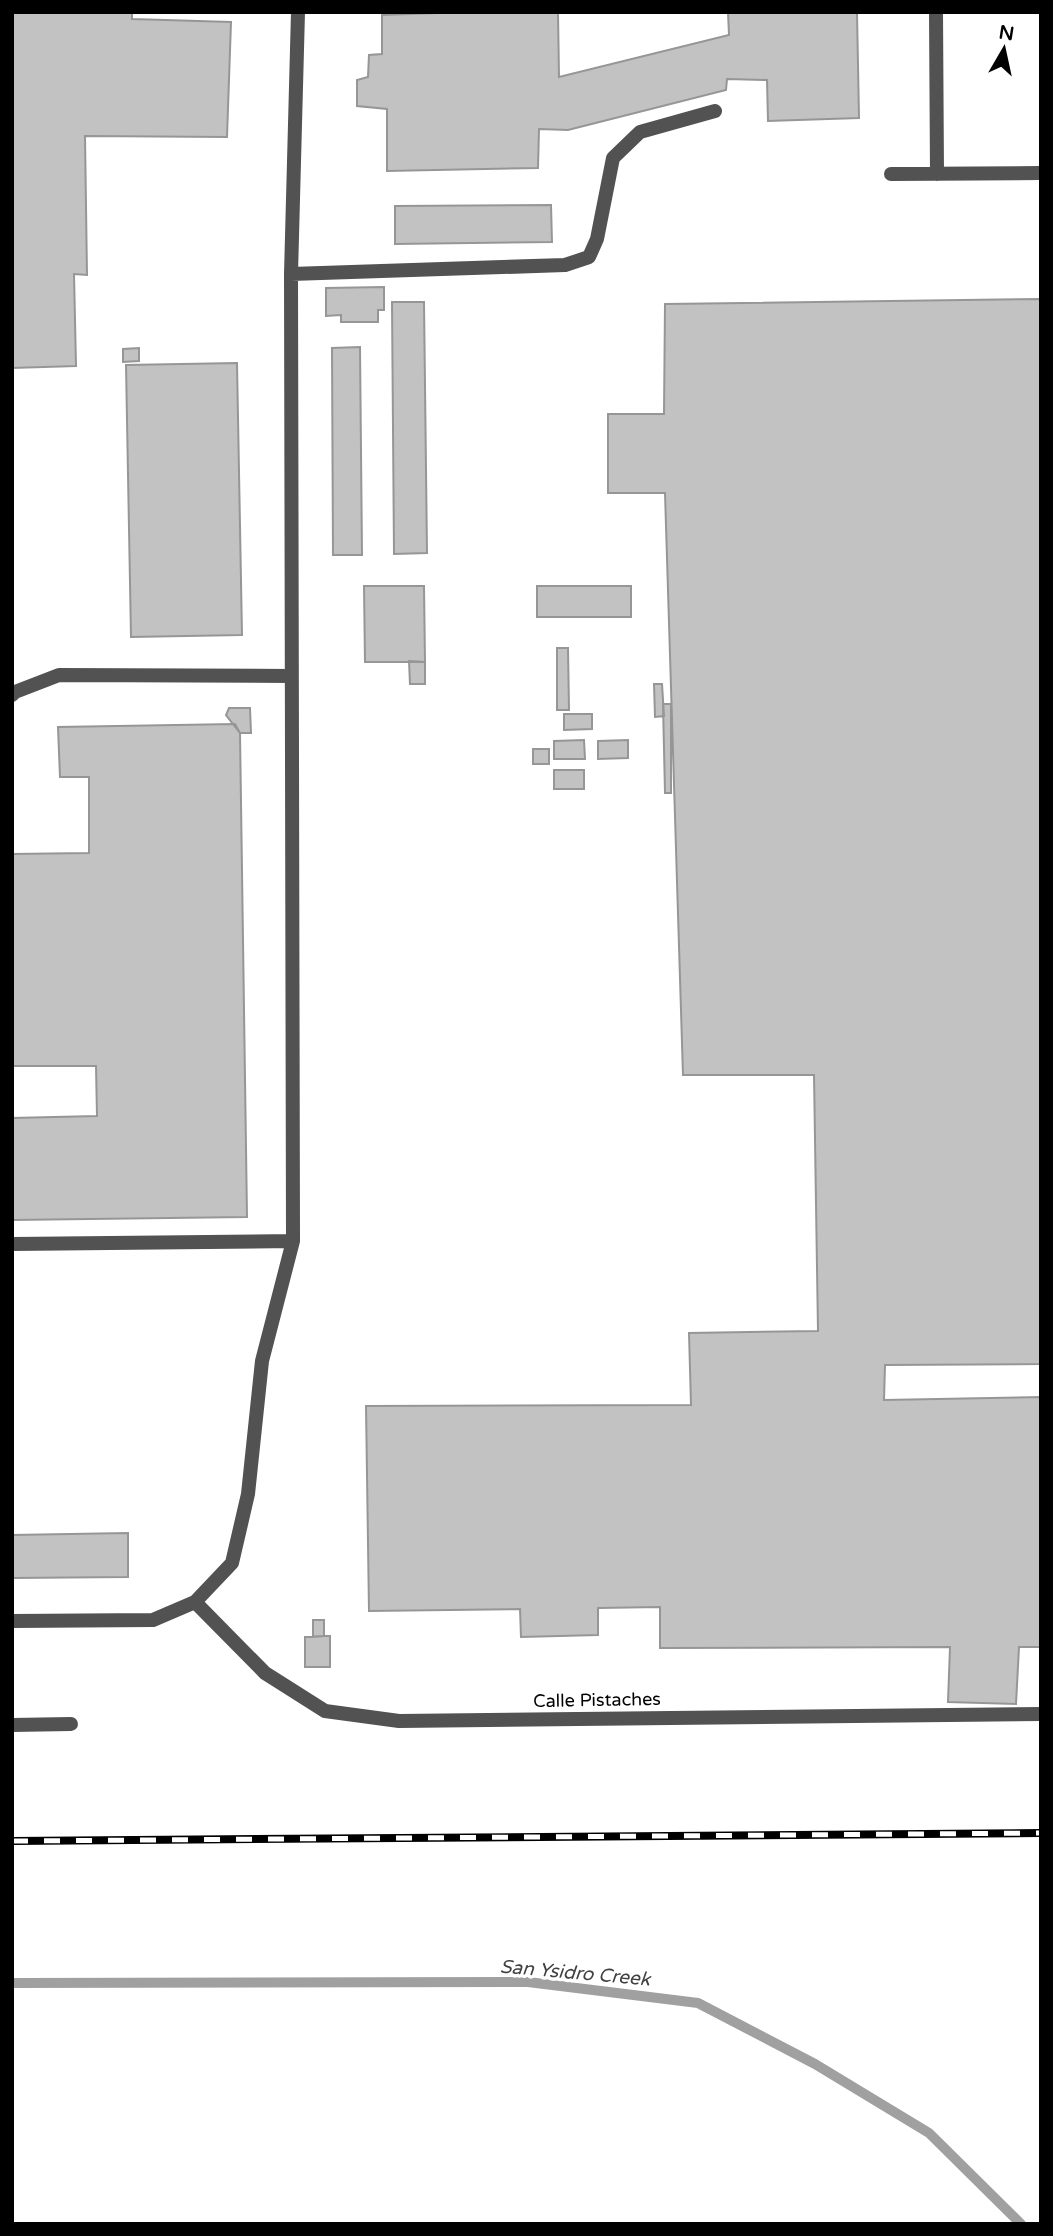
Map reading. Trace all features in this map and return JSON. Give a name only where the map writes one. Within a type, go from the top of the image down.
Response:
[{"type":"lane","points":[[12,1621],[153,1619],[195,1602],[232,1563],[248,1494],[262,1361],[293,1241],[291,274],[298,12]]},
{"type":"lane","points":[[936,12],[937,174]]},
{"type":"lane","points":[[291,274],[565,265],[589,257],[597,239],[613,158],[640,132],[715,111]]},
{"type":"lane","points":[[891,174],[1041,173]]},
{"type":"lane","points":[[12,695],[59,675],[292,677]]},
{"type":"lane","points":[[12,1244],[293,1241]]},
{"type":"lane","name":"Calle Pistaches","points":[[195,1602],[265,1673],[325,1711],[399,1721],[1041,1714]]},
{"type":"lane","points":[[12,1725],[71,1724]]},
{"type":"building","points":[[12,12],[132,12],[132,19],[231,22],[227,137],[85,136],[87,275],[74,274],[76,366],[12,368]]},
{"type":"building","points":[[558,12],[559,77],[729,35],[728,12],[857,12],[859,118],[768,121],[767,80],[727,79],[726,90],[568,130],[539,129],[538,168],[387,171],[387,109],[357,106],[357,80],[368,77],[369,55],[382,54],[382,15]]},
{"type":"building","points":[[551,205],[552,242],[395,244],[395,206]]},
{"type":"building","points":[[384,287],[384,310],[378,310],[378,322],[341,322],[341,315],[326,316],[326,288]]},
{"type":"building","points":[[1041,299],[1041,1364],[885,1365],[884,1400],[1041,1397],[1041,1647],[1019,1647],[1016,1704],[948,1702],[950,1647],[660,1648],[660,1607],[598,1608],[598,1635],[521,1637],[520,1609],[369,1611],[366,1406],[691,1405],[689,1333],[818,1331],[814,1075],[683,1075],[665,493],[608,493],[608,414],[664,414],[665,304]]},
{"type":"building","points":[[392,302],[424,302],[427,553],[394,554]]},
{"type":"building","points":[[360,347],[362,555],[333,555],[332,348]]},
{"type":"building","points":[[139,348],[139,361],[123,362],[123,349]]},
{"type":"building","points":[[237,363],[242,635],[131,637],[126,365]]},
{"type":"building","points":[[364,586],[424,586],[425,662],[365,662]]},
{"type":"building","points":[[537,586],[631,586],[631,617],[537,617]]},
{"type":"building","points":[[557,648],[568,648],[569,710],[557,710]]},
{"type":"building","points":[[409,661],[425,662],[425,684],[410,684]]},
{"type":"building","points":[[654,684],[662,684],[664,716],[655,717]]},
{"type":"building","points":[[663,704],[671,704],[671,793],[665,793]]},
{"type":"building","points":[[229,708],[250,708],[251,733],[240,733],[226,715]]},
{"type":"building","points":[[564,714],[592,714],[592,729],[564,730]]},
{"type":"building","points":[[235,724],[240,733],[247,1217],[12,1220],[12,1118],[97,1116],[96,1066],[12,1066],[12,854],[89,853],[89,777],[60,777],[58,727]]},
{"type":"building","points":[[584,740],[585,759],[554,759],[554,741]]},
{"type":"building","points":[[628,740],[628,758],[598,759],[598,741]]},
{"type":"building","points":[[533,749],[549,749],[549,764],[533,764]]},
{"type":"building","points":[[554,770],[584,770],[584,789],[554,789]]},
{"type":"building","points":[[128,1533],[128,1577],[12,1578],[12,1535]]},
{"type":"building","points":[[313,1620],[324,1620],[324,1636],[313,1637]]},
{"type":"building","points":[[330,1636],[330,1667],[305,1667],[305,1637]]},
{"type":"waterway","name":"San Ysidro Creek","points":[[12,1983],[528,1982],[698,2003],[815,2064],[929,2133],[1021,2224]]},
{"type":"railway","points":[[12,1841],[1041,1833]]}]
